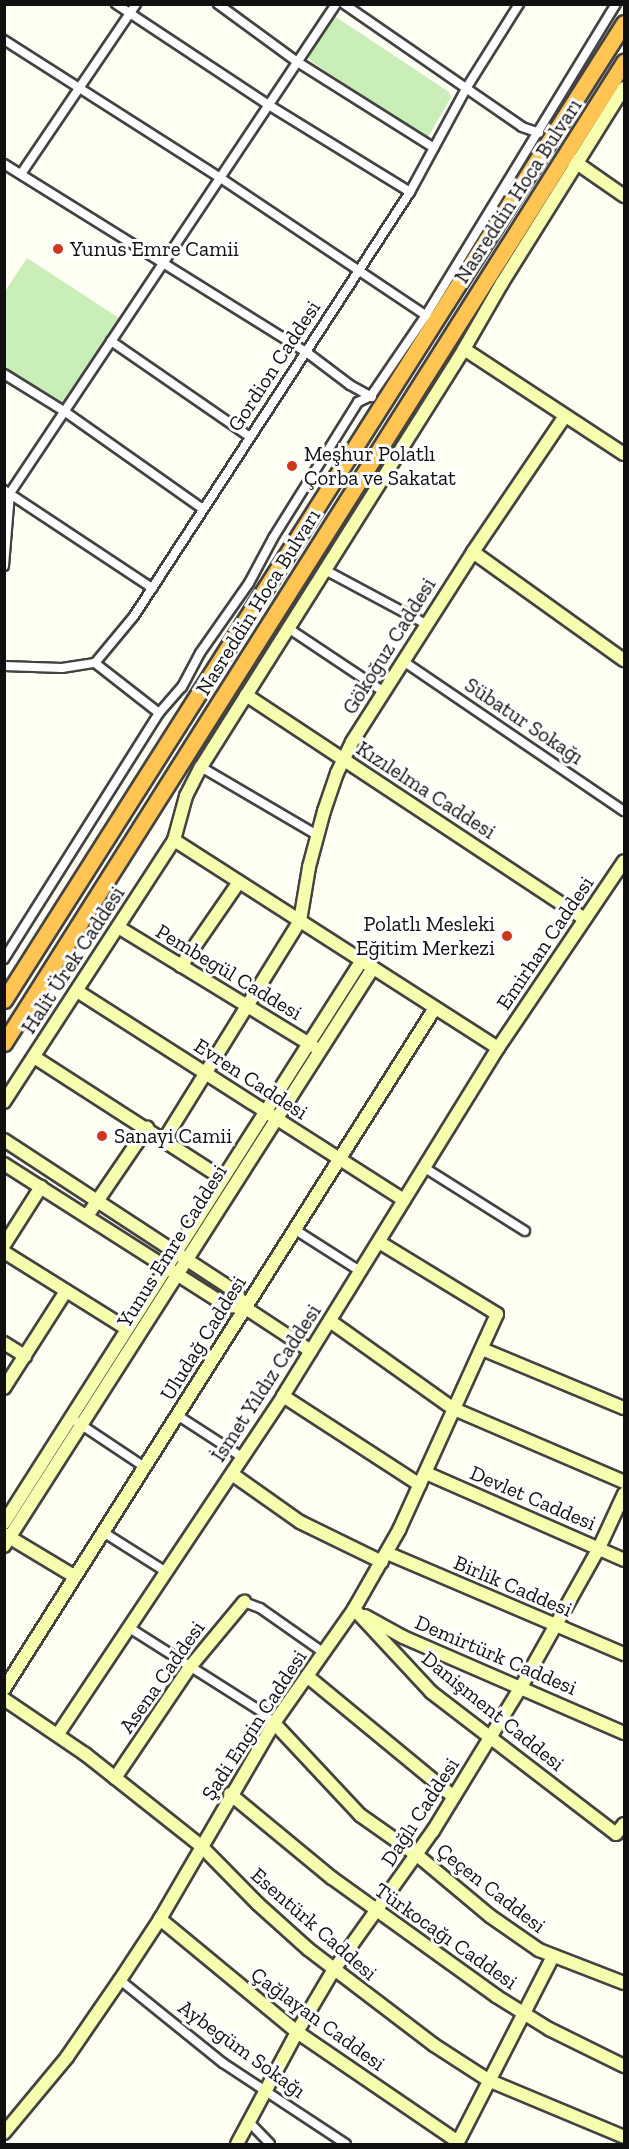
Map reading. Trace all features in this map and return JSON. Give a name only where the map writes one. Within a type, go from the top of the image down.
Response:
[{"type":"highway","name":"Nasreddin Hoca Bulvarı","points":[[4,1000],[377,400],[624,23]]},
{"type":"highway","name":"Nasreddin Hoca Bulvarı","points":[[4,1043],[571,159],[624,62]]},
{"type":"street","points":[[116,4],[267,104],[410,192]]},
{"type":"street","points":[[21,174],[136,4]]},
{"type":"street","points":[[218,4],[296,61],[434,148]]},
{"type":"street","points":[[4,566],[7,491],[64,411],[267,104],[336,4]]},
{"type":"street","points":[[344,4],[522,127],[539,133]]},
{"type":"street","points":[[4,40],[219,177],[430,318],[548,114],[616,4]]},
{"type":"street","name":"Gordion Caddesi","points":[[95,663],[134,616],[410,192],[514,6]]},
{"type":"street","name":"Halit Ürek Caddesi","points":[[4,1102],[174,840],[186,796],[201,767],[464,349],[571,159],[624,87]]},
{"type":"street","points":[[571,159],[624,196]]},
{"type":"street","points":[[4,164],[305,351],[350,385],[377,400]]},
{"type":"street","points":[[111,341],[250,437]]},
{"type":"street","points":[[464,349],[624,454]]},
{"type":"street","points":[[4,374],[64,411],[203,509]]},
{"type":"street","points":[[4,959],[159,713],[182,687],[200,653],[249,583],[273,538],[358,402],[377,400]]},
{"type":"street","name":"Gökoğuz Caddesi","points":[[300,921],[304,886],[317,835],[343,759],[426,624],[565,416]]},
{"type":"street","points":[[7,491],[152,588]]},
{"type":"street","points":[[473,552],[624,660]]},
{"type":"street","points":[[325,570],[426,624]]},
{"type":"street","points":[[288,628],[384,692]]},
{"type":"street","name":"Sübatur Sokağı","points":[[403,661],[624,811]]},
{"type":"street","points":[[4,666],[62,668],[95,663],[159,713]]},
{"type":"street","name":"Kızılelma Caddesi","points":[[246,695],[585,919]]},
{"type":"street","points":[[201,767],[317,835]]},
{"type":"street","points":[[174,840],[498,1048]]},
{"type":"street","name":"Emirhan Caddesi","points":[[498,1048],[624,861]]},
{"type":"street","points":[[182,966],[240,882]]},
{"type":"street","points":[[164,1140],[300,921]]},
{"type":"street","name":"Pembegül Caddesi","points":[[118,927],[314,1047]]},
{"type":"street","name":"Yunus Emre Caddesi","points":[[6,1539],[277,1118],[362,960]]},
{"type":"street","name":"Yunus Emre Caddesi","points":[[4,1523],[265,1111],[373,968]]},
{"type":"street","name":"Evren Caddesi","points":[[77,991],[404,1200]]},
{"type":"street","name":"Uludağ Caddesi","points":[[4,1689],[143,1466],[435,1008]]},
{"type":"street","name":"İsmet Yıldız Caddesi","points":[[58,1734],[283,1395],[498,1048]]},
{"type":"street","points":[[34,1057],[222,1178]]},
{"type":"street","points":[[87,1216],[147,1128]]},
{"type":"street","points":[[4,1140],[236,1292],[244,1307],[310,1351]]},
{"type":"street","points":[[4,1164],[227,1306],[244,1307]]},
{"type":"street","points":[[425,1168],[525,1231]]},
{"type":"street","points":[[4,1245],[41,1187]]},
{"type":"street","points":[[294,1229],[360,1271]]},
{"type":"street","name":"Şadi Engin Caddesi","points":[[4,2133],[67,2057],[120,1980],[160,1919],[230,1794],[274,1723],[354,1609],[384,1558],[426,1473],[497,1314],[379,1242]]},
{"type":"street","points":[[4,1252],[126,1329]]},
{"type":"street","points":[[4,1388],[66,1291]]},
{"type":"street","points":[[330,1321],[454,1409],[624,1482]]},
{"type":"street","points":[[4,1343],[25,1356]]},
{"type":"street","points":[[482,1349],[624,1408]]},
{"type":"street","points":[[283,1395],[360,1448],[420,1485]]},
{"type":"street","points":[[177,1415],[242,1457]]},
{"type":"street","points":[[71,1418],[143,1466]]},
{"type":"street","name":"Devlet Caddesi","points":[[426,1473],[624,1560]]},
{"type":"street","name":"Birlik Caddesi","points":[[232,1474],[300,1522],[624,1654]]},
{"type":"street","name":"Dağlı Caddesi","points":[[237,2145],[297,2032],[333,1971],[417,1855],[521,1687],[599,1548],[624,1494]]},
{"type":"street","points":[[103,1532],[165,1570]]},
{"type":"street","points":[[6,1539],[74,1576]]},
{"type":"street","points":[[244,1602],[260,1608],[324,1653]]},
{"type":"street","name":"Asena Caddesi","points":[[115,1778],[190,1667],[244,1602]]},
{"type":"street","name":"Demirtürk Caddesi","points":[[354,1609],[403,1637],[624,1733]]},
{"type":"street","name":"Danişment Caddesi","points":[[354,1609],[431,1692],[620,1829]]},
{"type":"street","points":[[128,1627],[262,1712],[274,1723]]},
{"type":"street","points":[[308,1676],[454,1797]]},
{"type":"street","name":"Esentürk Caddesi","points":[[4,1699],[58,1734],[201,1846],[258,1904],[333,1971],[434,2045],[489,2080],[624,2137]]},
{"type":"street","name":"Çeçen Caddesi","points":[[274,1723],[360,1815],[417,1855],[490,1916],[553,1956],[624,1983]]},
{"type":"street","name":"Türkocağı Caddesi","points":[[230,1794],[375,1911],[523,2013],[624,2066]]},
{"type":"street","name":"Çağlayan Caddesi","points":[[160,1919],[297,2032],[458,2143]]},
{"type":"street","points":[[458,2143],[553,1956]]},
{"type":"street","name":"Aybegüm Sokağı","points":[[120,1980],[223,2063],[266,2089],[346,2145]]},
{"type":"street","points":[[249,2122],[270,2145]]},
{"type":"green space","points":[[336,17],[449,92],[451,97],[427,139],[312,62],[308,56],[331,18]]},
{"type":"green space","points":[[27,258],[119,318],[62,406],[5,369],[4,293]]},
{"type":"place","name":"Yunus Emre Camii","points":[[58,249]]},
{"type":"place","name":"Meşhur Polatlı Çorba ve Sakatat","points":[[292,466]]},
{"type":"place","name":"Polatlı Mesleki Eğitim Merkezi","points":[[507,936]]},
{"type":"place","name":"Sanayi Camii","points":[[102,1136]]}]
